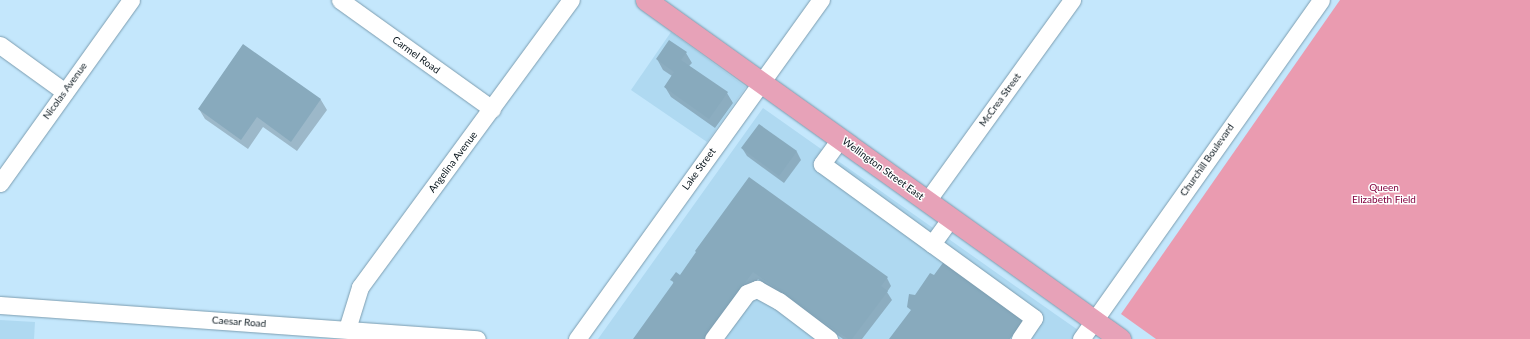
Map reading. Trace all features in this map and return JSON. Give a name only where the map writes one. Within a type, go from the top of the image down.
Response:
[{"type":"main road","name":"Wellington Street East","points":[[646,0],[1120,339]]},
{"type":"street","name":"Nicolas Avenue","points":[[0,183],[131,0]]},
{"type":"street","name":"Carmel Road","points":[[340,0],[492,109]]},
{"type":"street","name":"Angelina Avenue","points":[[347,329],[360,287],[571,0]]},
{"type":"street","name":"Lake Street","points":[[577,339],[821,0]]},
{"type":"street","name":"McCrea Street","points":[[927,200],[1072,0]]},
{"type":"street","name":"Churchill Boulevard","points":[[1081,339],[1319,1]]},
{"type":"street","points":[[0,45],[65,92]]},
{"type":"street","points":[[840,139],[822,164],[1034,318],[1020,339]]},
{"type":"street","points":[[932,244],[951,218]]},
{"type":"street","points":[[713,339],[747,294],[757,288],[820,330],[829,339]]},
{"type":"street","name":"Caesar Road","points":[[0,305],[477,339]]},
{"type":"shaded area","points":[[671,32],[746,87],[707,142],[631,90]]},
{"type":"shaded area","points":[[763,108],[1055,314],[1091,339],[598,339]]},
{"type":"shaded area","points":[[0,320],[35,322],[34,339],[0,339]]},
{"type":"green space","name":"Queen Elizabeth Field","points":[[1340,0],[1530,0],[1530,339],[1156,339],[1121,314]]},
{"type":"building","points":[[669,40],[687,52],[681,60],[728,92],[709,119],[664,87],[674,72],[656,59]]},
{"type":"building","points":[[243,44],[321,99],[291,142],[257,117],[241,140],[198,109]]},
{"type":"building","points":[[759,124],[797,151],[779,176],[741,148]]},
{"type":"building","points":[[749,177],[888,277],[881,286],[888,291],[852,339],[848,339],[753,272],[704,339],[633,339],[674,282],[670,280],[676,272],[680,275],[696,252],[695,251]]},
{"type":"building","points":[[945,260],[1026,318],[1010,339],[889,339],[911,310],[907,307],[909,294],[915,295],[930,273],[934,275]]}]
